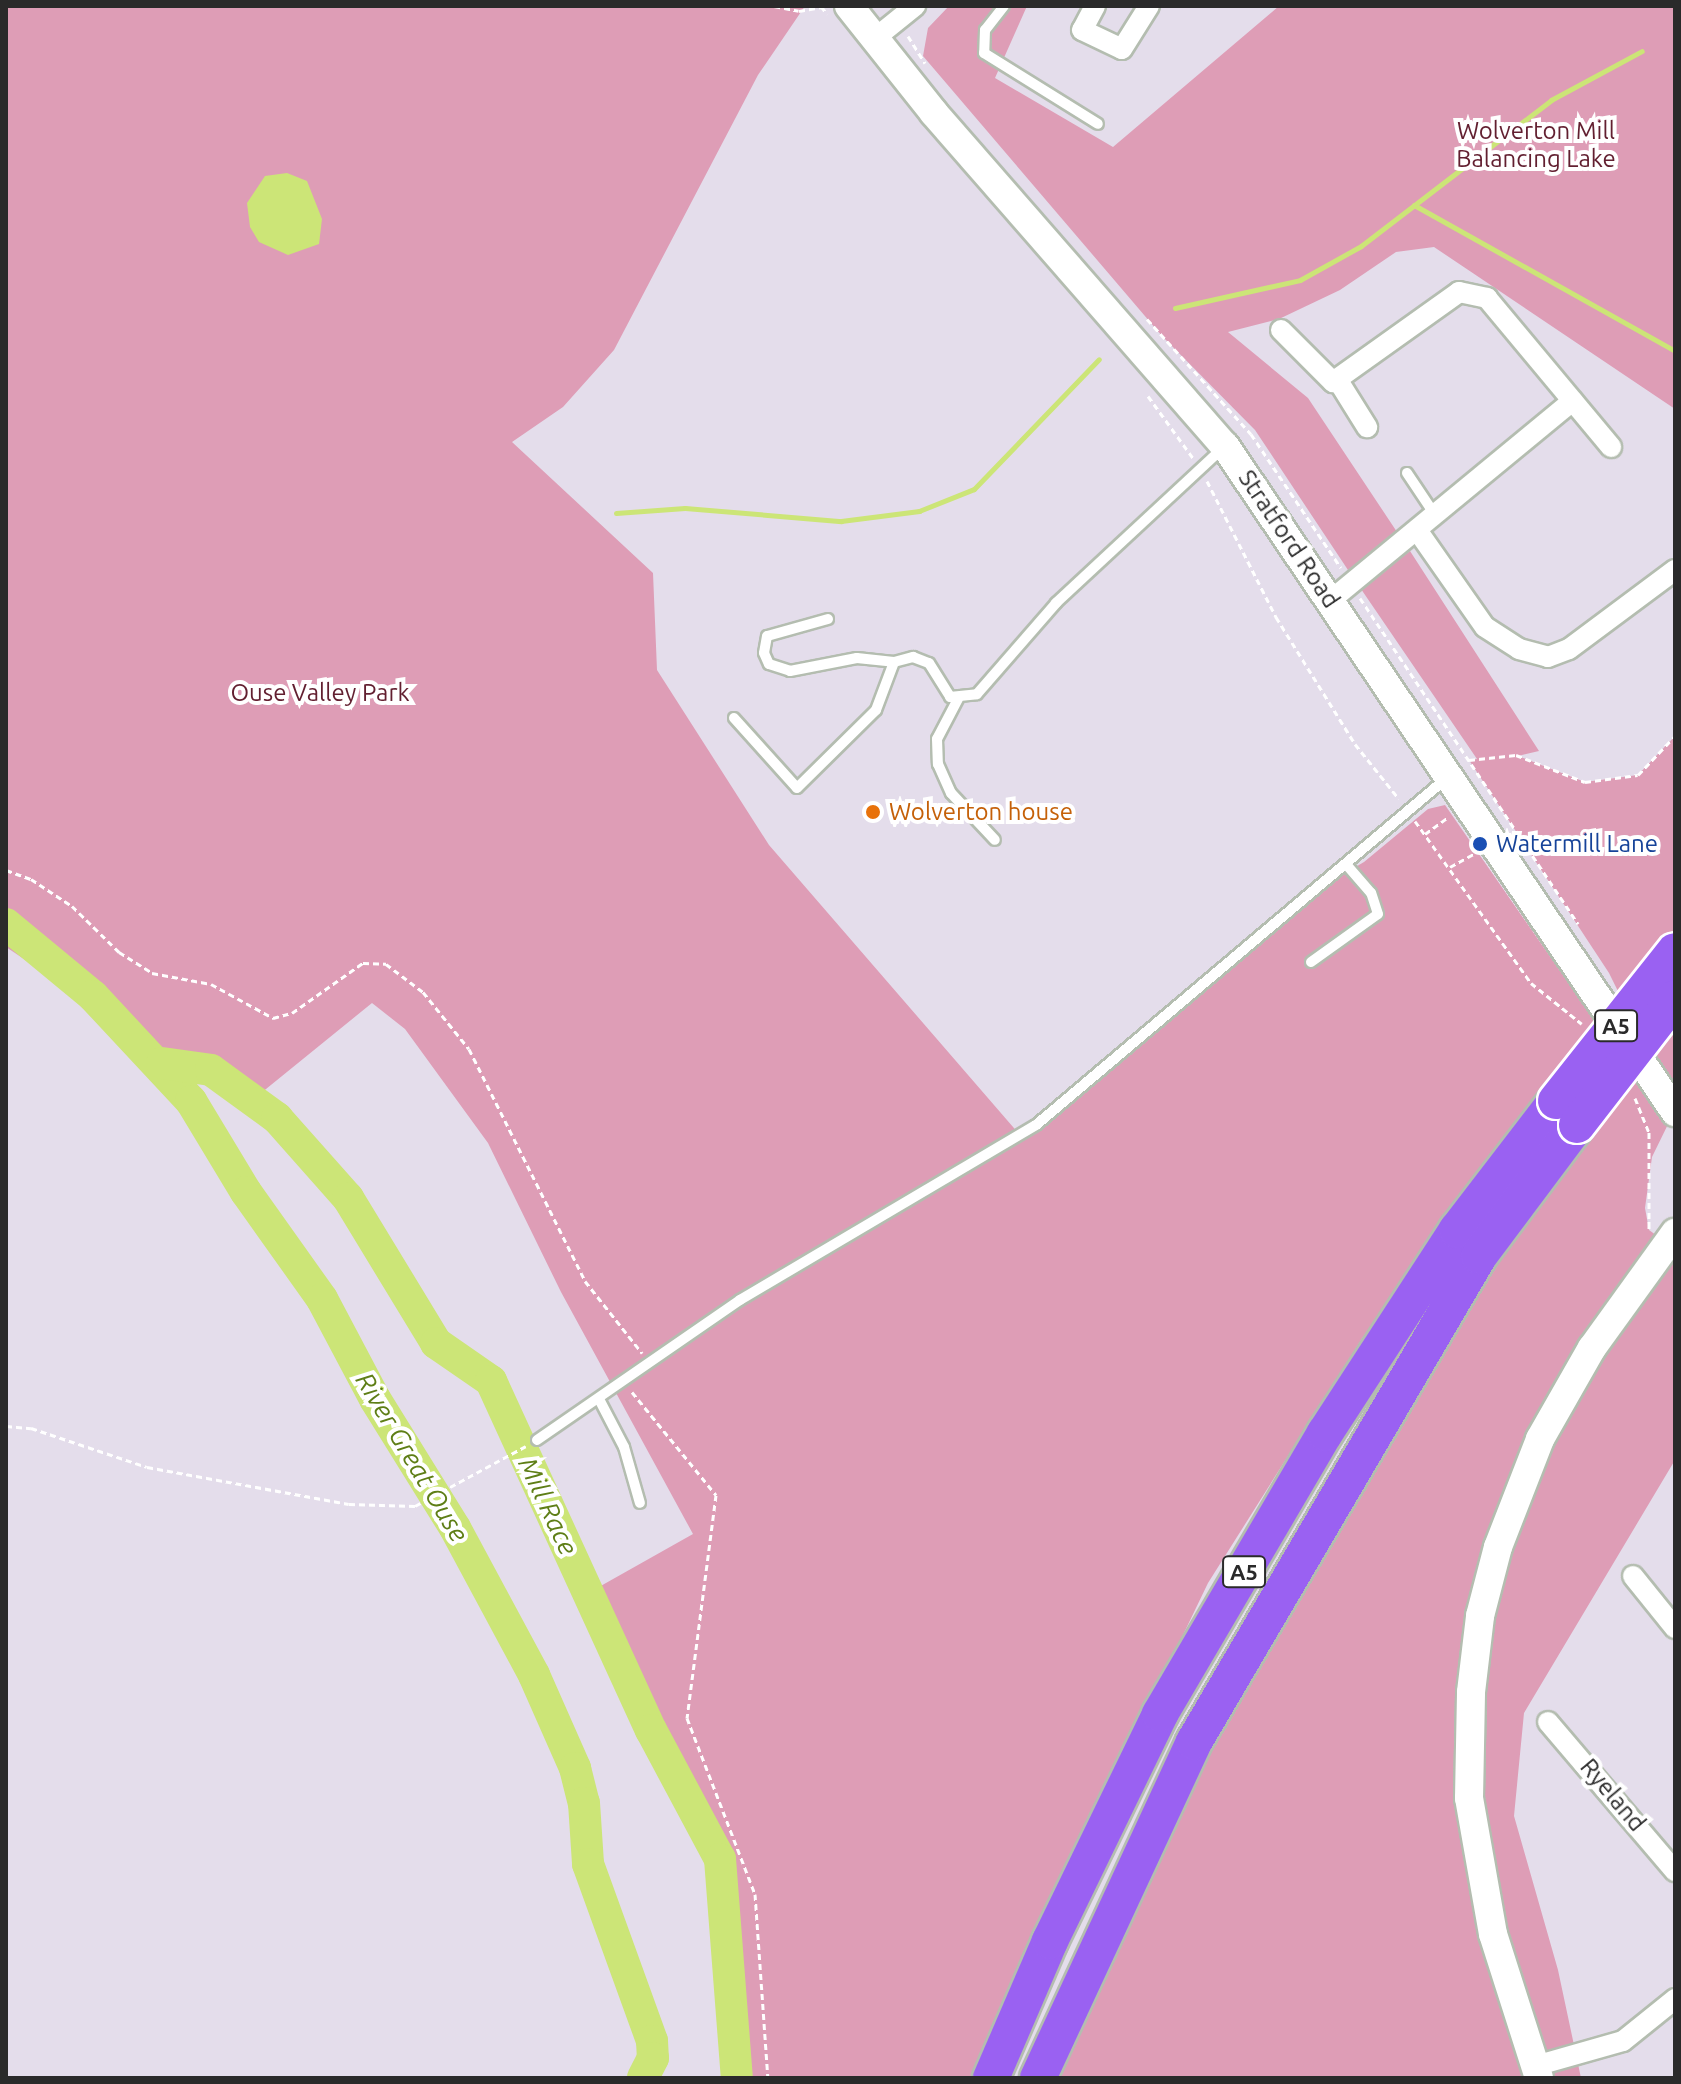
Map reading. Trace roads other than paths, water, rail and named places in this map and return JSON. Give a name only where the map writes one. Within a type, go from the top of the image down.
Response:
[{"type":"highway","name":"A5","points":[[1038,2078],[1194,1742],[1479,1256],[1567,1113],[1675,951]]},
{"type":"highway","name":"A5","points":[[991,2078],[1050,1941],[1160,1714],[1325,1433],[1457,1230],[1675,998]]},
{"type":"street","name":"Stratford Road","points":[[849,6],[874,39],[1225,446],[1331,600],[1459,768],[1675,1112]]},
{"type":"street","points":[[874,39],[915,6]]},
{"type":"street","points":[[1095,6],[1082,30],[1122,49],[1149,6]]},
{"type":"street","points":[[1281,330],[1333,382],[1459,292],[1487,298],[1611,447]]},
{"type":"street","points":[[1337,379],[1367,427]]},
{"type":"street","points":[[1331,600],[1572,401]]},
{"type":"street","points":[[1417,530],[1485,627],[1519,649],[1548,657],[1569,649],[1675,570]]},
{"type":"street","points":[[1671,1238],[1592,1348],[1540,1439],[1498,1547],[1480,1616],[1471,1692],[1469,1798],[1493,1934],[1537,2072],[1623,2041],[1675,1999]]},
{"type":"street","points":[[1633,1576],[1675,1628]]},
{"type":"street","name":"Ryeland","points":[[1548,1722],[1675,1871]]},
{"type":"lane","points":[[1004,6],[985,30],[984,53],[1098,124]]},
{"type":"lane","points":[[995,840],[951,793],[938,764],[937,739],[958,699],[977,694],[1056,603],[1225,446]]},
{"type":"lane","points":[[1407,473],[1435,515]]},
{"type":"lane","points":[[828,619],[767,636],[764,653],[769,664],[790,671],[857,658],[894,662],[913,657],[929,663],[944,689],[958,699]]},
{"type":"lane","points":[[734,718],[797,788],[876,710],[894,662]]},
{"type":"lane","points":[[537,1440],[740,1300],[1036,1125],[1459,768]]},
{"type":"lane","points":[[1311,962],[1378,914],[1371,893],[1346,864]]},
{"type":"lane","points":[[599,1399],[624,1447],[640,1503]]},
{"type":"waterway","points":[[1175,308],[1300,280],[1361,246],[1551,100],[1642,51]]},
{"type":"waterway","points":[[1414,205],[1675,351]]},
{"type":"waterway","points":[[616,513],[685,508],[841,521],[919,511],[974,489],[1099,359]]},
{"type":"waterway","name":"River Great Ouse","points":[[6,924],[93,996],[191,1101],[246,1192],[322,1299],[375,1399],[455,1528],[534,1675],[575,1768],[584,1803],[588,1864],[652,2041],[653,2058],[643,2078]]},
{"type":"waterway","name":"Mill Race","points":[[162,1063],[211,1070],[277,1118],[348,1198],[436,1343],[491,1381],[651,1730],[720,1859],[737,2078]]},
{"type":"place","name":"Wolverton house","points":[[873,812]]},
{"type":"place","name":"Watermill Lane","points":[[1480,844]]},
{"type":"park label","name":"Wolverton Mill Balancing Lake","points":[[1536,145]]},
{"type":"park label","name":"Ouse Valley Park","points":[[320,693]]}]
